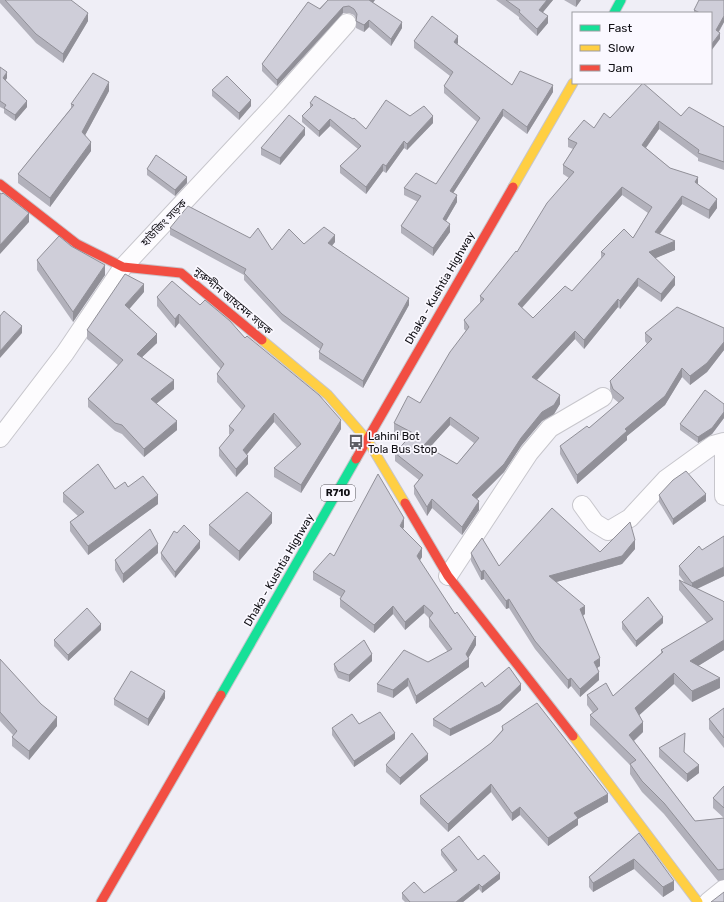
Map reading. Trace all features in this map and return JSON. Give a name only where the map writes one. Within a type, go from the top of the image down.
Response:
[{"type":"main road","points":[[615,12],[621,0]]},
{"type":"main road","name":"Dhaka - Kushtia Highway","points":[[101,902],[368,441],[403,375],[572,84]]},
{"type":"main road","name":"নুরুদ্দীন আহমেদ সড়ক","points":[[0,184],[77,244],[123,267],[181,273],[328,395],[368,441],[448,576],[618,794],[698,902]]},
{"type":"street","name":"হাউজিং সড়ক","points":[[0,438],[65,354],[123,267],[277,102],[347,23]]},
{"type":"street","points":[[448,576],[529,453],[550,428],[603,396]]},
{"type":"street","points":[[582,506],[595,523],[608,532],[630,518],[666,479],[713,445],[724,442]]},
{"type":"street","points":[[724,452],[724,496]]},
{"type":"street","points":[[708,902],[724,889]]},
{"type":"building","points":[[5,0],[71,0],[88,13],[63,54],[36,34]]},
{"type":"building","points":[[328,0],[369,0],[402,22],[391,39],[369,20],[364,25],[356,21],[357,14],[354,9],[349,6],[343,7],[277,80],[262,64],[308,2],[320,9]]},
{"type":"building","points":[[506,0],[547,0],[539,10],[548,16],[537,29],[519,12],[520,10]]},
{"type":"building","points":[[699,0],[724,0],[724,16],[716,30],[720,33],[712,44],[712,12],[698,12],[694,10]]},
{"type":"building","points":[[432,16],[458,36],[454,42],[512,85],[520,71],[553,85],[527,127],[503,109],[450,191],[457,195],[443,219],[450,224],[433,248],[401,226],[421,196],[404,188],[416,173],[436,184],[480,118],[444,86],[453,72],[414,41]]},
{"type":"building","points":[[0,67],[7,72],[3,78],[27,101],[15,115],[4,108],[6,105],[0,101]]},
{"type":"building","points":[[93,73],[109,82],[82,132],[91,142],[50,198],[18,174],[74,105],[71,104]]},
{"type":"building","points":[[227,76],[251,100],[239,113],[212,90]]},
{"type":"building","points":[[642,84],[644,84],[681,116],[689,107],[724,127],[724,162],[698,153],[699,150],[659,121],[642,145],[670,168],[698,177],[695,182],[717,199],[709,210],[682,196],[655,232],[675,241],[649,252],[675,277],[661,294],[638,278],[620,301],[618,299],[584,340],[575,331],[532,377],[560,395],[554,405],[542,412],[521,438],[504,464],[472,495],[479,501],[462,527],[432,499],[427,507],[414,486],[423,475],[395,453],[413,433],[394,423],[408,396],[420,403],[450,352],[469,327],[464,320],[484,299],[480,296],[516,251],[517,252],[547,203],[574,172],[563,165],[577,143],[568,139],[584,120],[594,128],[604,113],[610,118]],"holes":[[[622,187],[652,207],[633,238],[624,229],[601,252],[605,254],[572,291],[565,286],[533,318],[518,304]],[[450,417],[479,438],[457,464],[424,445]]]},
{"type":"building","points":[[315,96],[353,119],[354,118],[366,129],[386,100],[410,116],[424,106],[433,116],[407,144],[404,141],[386,166],[383,164],[366,187],[340,166],[361,146],[330,119],[319,131],[302,116],[313,105],[310,103]]},
{"type":"building","points":[[289,115],[305,128],[280,158],[261,148]]},
{"type":"building","points":[[156,155],[187,177],[175,190],[147,169]]},
{"type":"building","points":[[0,193],[3,193],[29,213],[0,245]]},
{"type":"building","points":[[188,206],[250,238],[258,228],[272,250],[289,229],[304,244],[324,227],[335,235],[328,243],[409,298],[363,381],[319,352],[323,344],[282,314],[244,273],[246,269],[170,228]]},
{"type":"building","points":[[59,236],[71,246],[105,265],[73,312],[37,260]]},
{"type":"building","points":[[125,274],[144,284],[125,305],[157,334],[137,354],[174,380],[151,399],[177,421],[144,449],[122,425],[115,423],[88,399],[123,360],[87,330]]},
{"type":"building","points":[[172,281],[200,305],[205,300],[230,321],[245,338],[247,336],[319,395],[341,420],[301,485],[274,468],[301,444],[274,413],[243,450],[248,456],[236,469],[219,448],[234,430],[229,426],[245,406],[217,374],[224,364],[179,314],[175,319],[157,297]]},
{"type":"building","points":[[677,307],[724,328],[724,342],[707,363],[690,376],[682,368],[665,396],[625,429],[627,431],[577,475],[560,446],[587,426],[589,428],[624,398],[613,389],[610,381],[652,339],[645,333]]},
{"type":"building","points":[[4,311],[22,326],[0,351],[0,316]]},
{"type":"building","points":[[705,390],[724,404],[724,412],[712,428],[698,437],[680,424]]},
{"type":"building","points":[[98,464],[115,489],[125,482],[128,487],[143,476],[158,495],[88,546],[70,522],[84,512],[63,493]]},
{"type":"building","points":[[686,471],[706,494],[673,519],[659,495],[673,480]]},
{"type":"building","points":[[378,474],[404,518],[400,526],[422,548],[417,556],[455,614],[457,612],[475,637],[476,636],[466,654],[469,659],[416,696],[408,678],[393,690],[377,684],[404,650],[428,662],[452,649],[429,618],[433,613],[424,605],[405,622],[393,606],[374,625],[340,599],[345,591],[313,572],[330,553],[334,556]]},
{"type":"building","points":[[247,492],[272,513],[239,551],[209,525]]},
{"type":"building","points":[[552,508],[600,552],[630,522],[635,540],[622,556],[549,576],[585,606],[580,609],[600,658],[594,662],[599,672],[580,689],[571,678],[568,680],[535,641],[509,599],[506,601],[484,570],[481,572],[471,553],[482,538],[499,566]]},
{"type":"building","points":[[184,525],[200,541],[175,572],[161,553],[174,531],[177,533]]},
{"type":"building","points":[[150,529],[158,544],[123,574],[115,560]]},
{"type":"building","points":[[724,536],[724,567],[692,583],[679,566],[699,546],[702,550]]},
{"type":"building","points":[[679,580],[724,602],[724,640],[690,661],[720,678],[692,691],[674,673],[635,708],[643,722],[629,735],[695,821],[724,818],[724,869],[718,870],[664,803],[642,781],[630,764],[636,760],[590,715],[598,709],[587,695],[606,683],[613,696],[663,652],[661,650],[713,619]]},
{"type":"building","points":[[648,597],[663,617],[636,641],[622,622]]},
{"type":"building","points":[[87,608],[101,624],[68,655],[54,640]]},
{"type":"building","points":[[364,640],[372,654],[349,675],[338,671],[334,664]]},
{"type":"building","points":[[0,659],[41,704],[57,717],[29,751],[12,737],[17,731],[0,712]]},
{"type":"building","points":[[509,667],[521,684],[500,704],[450,729],[433,719],[482,682],[485,687]]},
{"type":"building","points":[[131,671],[165,691],[148,719],[114,699]]},
{"type":"building","points":[[537,703],[608,794],[574,813],[578,818],[548,838],[520,807],[512,813],[491,784],[448,824],[420,796],[491,743],[503,730],[502,726]]},
{"type":"building","points":[[724,708],[724,738],[709,719]]},
{"type":"building","points":[[380,712],[395,733],[354,761],[332,728],[352,714],[359,724]]},
{"type":"building","points":[[412,733],[428,754],[400,778],[386,765]]},
{"type":"building","points":[[685,733],[684,752],[699,765],[687,774],[659,748]]},
{"type":"building","points":[[724,786],[724,808],[713,798]]},
{"type":"building","points":[[639,833],[674,881],[663,887],[634,859],[593,883],[589,877]]},
{"type":"building","points":[[459,836],[478,860],[484,855],[500,873],[482,887],[479,884],[456,902],[410,902],[402,893],[414,882],[424,893],[457,870],[441,850]]},
{"type":"building","points":[[724,892],[724,902],[711,902]]},
{"type":"traffic: fast","points":[[615,12],[621,0]]},
{"type":"traffic: fast","points":[[221,695],[356,459]]},
{"type":"traffic: slow","points":[[513,187],[572,84]]},
{"type":"traffic: slow","points":[[262,340],[328,395],[368,441],[405,503]]},
{"type":"traffic: slow","points":[[573,736],[698,902]]},
{"type":"traffic: jam","points":[[0,184],[77,244],[123,267],[181,273],[262,340]]},
{"type":"traffic: jam","points":[[356,459],[513,187]]},
{"type":"traffic: jam","points":[[405,503],[448,576],[573,736]]},
{"type":"traffic: jam","points":[[101,902],[221,695]]},
{"type":"place","name":"Lahini Bot Tola Bus Stop","points":[[356,442]]}]
